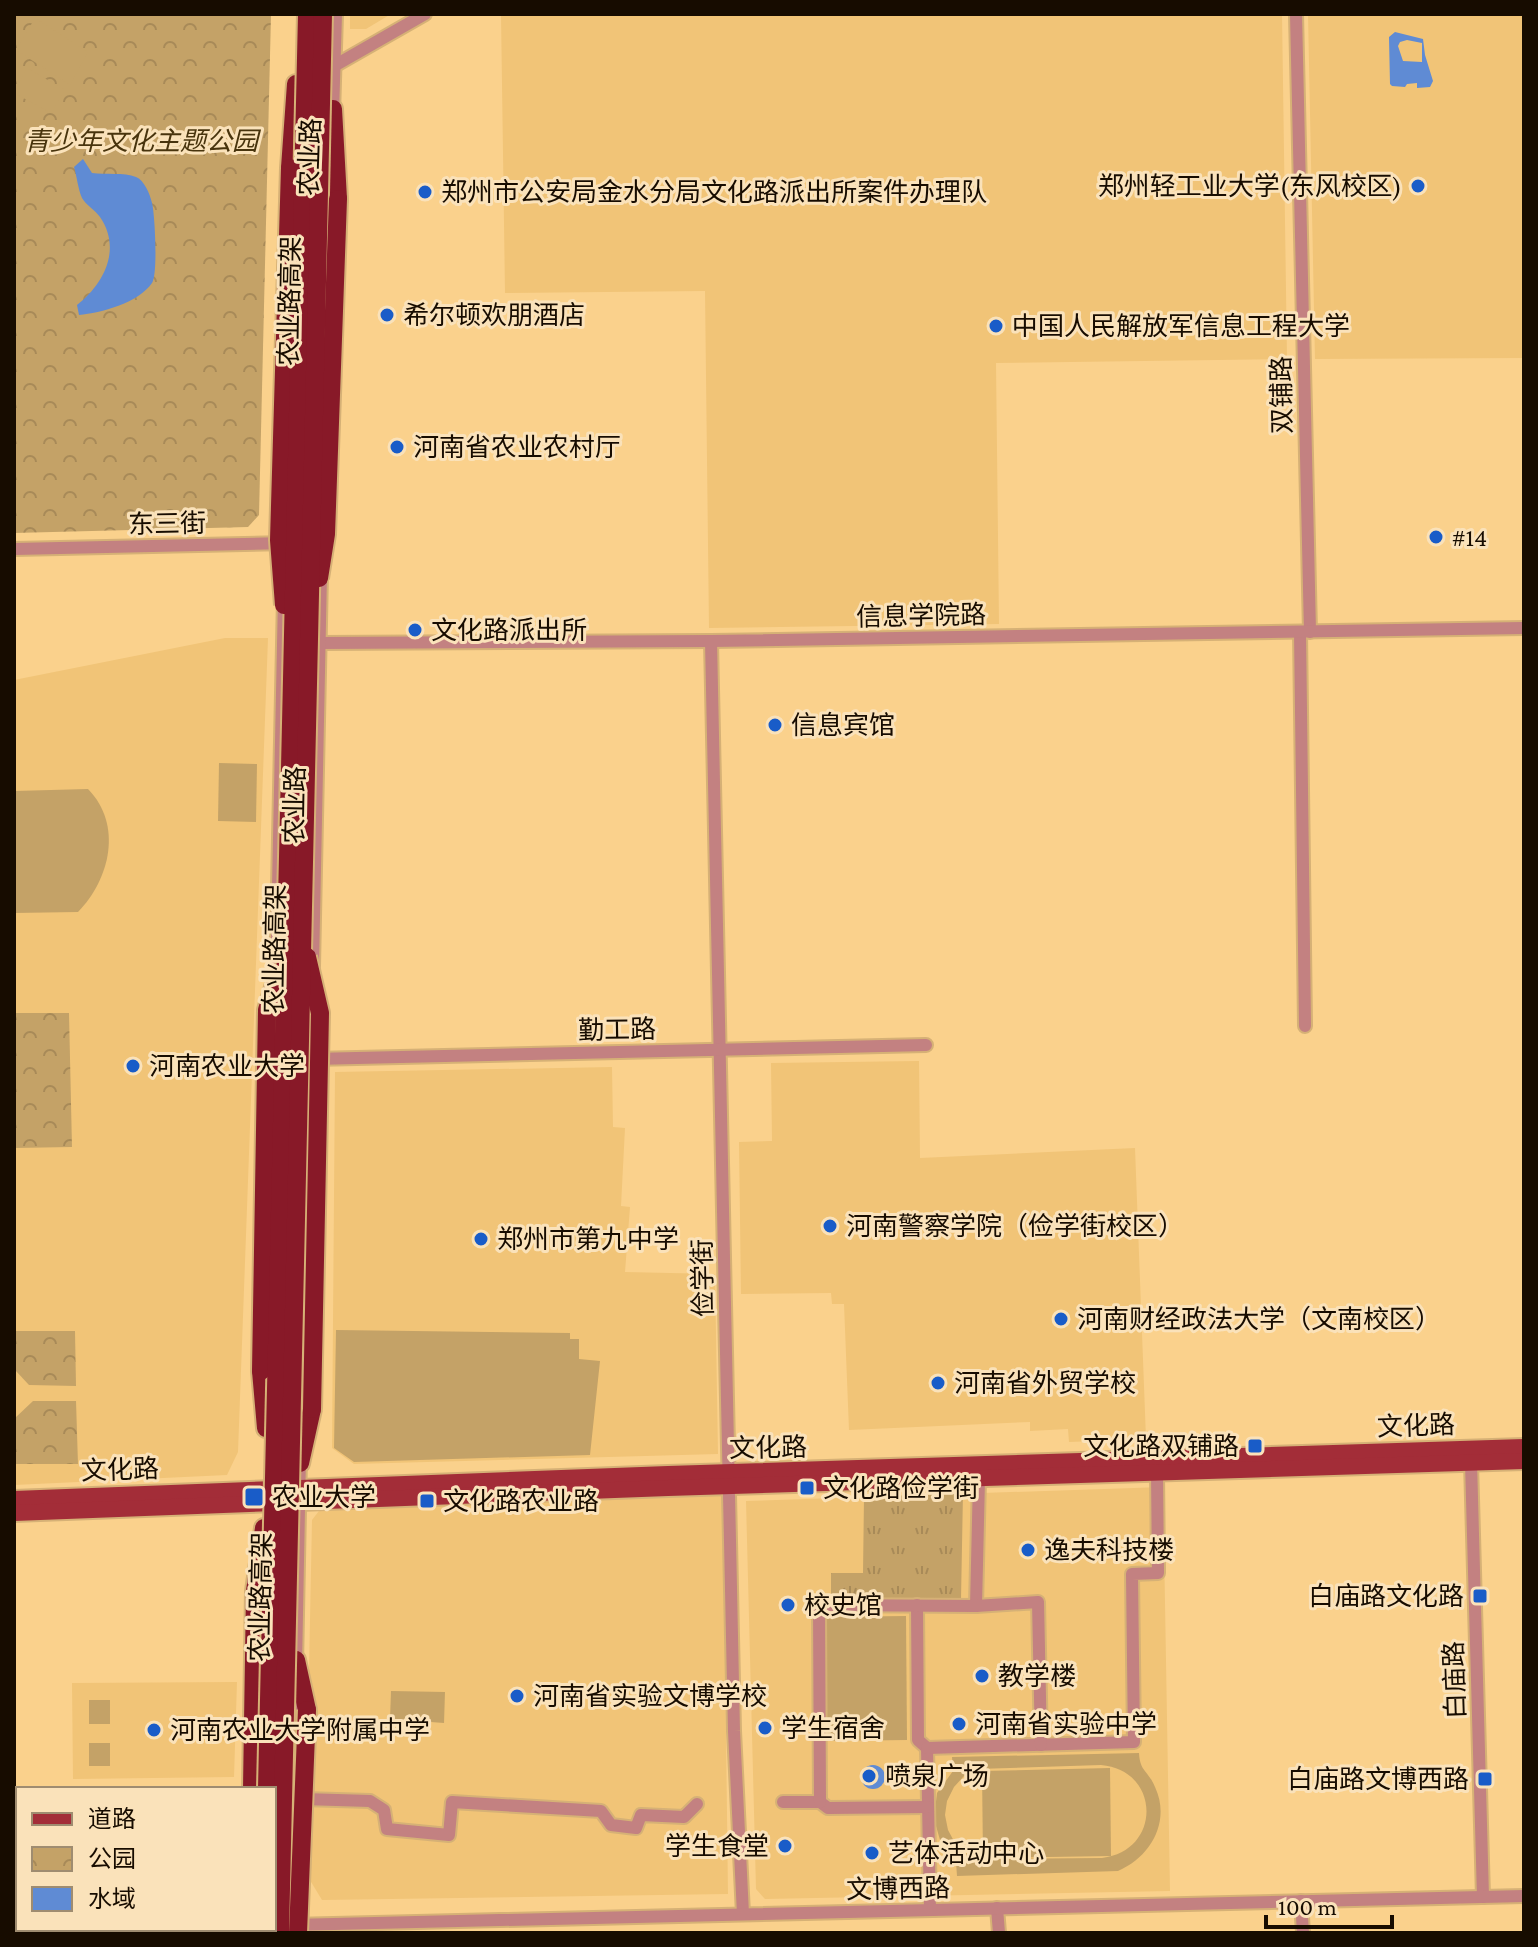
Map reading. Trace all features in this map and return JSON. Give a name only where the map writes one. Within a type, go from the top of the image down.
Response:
[{"type":"highway","name":"农业路高架","points":[[267,1787],[307,14]]},
{"type":"highway","name":"农业路高架","points":[[290,1931],[301,928],[314,635],[323,14]]},
{"type":"highway","points":[[292,640],[282,592],[279,540],[290,168],[296,84]]},
{"type":"highway","points":[[314,635],[326,534],[338,199],[333,109]]},
{"type":"highway","points":[[300,1463],[312,1409],[320,1013],[301,928]]},
{"type":"highway","points":[[266,1428],[261,1371],[267,1010],[285,952]]},
{"type":"highway","points":[[255,1787],[255,1591],[264,1528]]},
{"type":"highway","points":[[290,1931],[303,1799],[307,1710],[296,1660]]},
{"type":"main road","name":"文化路","points":[[14,1499],[265,1495],[729,1480],[1524,1447]]},
{"type":"main road","name":"文化路","points":[[729,1480],[979,1479],[1524,1461]]},
{"type":"main road","name":"文化路","points":[[14,1513],[265,1495]]},
{"type":"street","name":"农业路","points":[[255,1787],[265,1495],[298,14]]},
{"type":"street","name":"农业路","points":[[290,1931],[315,913],[314,635],[322,543],[336,14]]},
{"type":"street","points":[[334,66],[425,14]]},
{"type":"street","name":"双铺路","points":[[1296,14],[1305,632],[1305,1026]]},
{"type":"street","name":"东三街","points":[[14,549],[322,543]]},
{"type":"street","name":"信息学院路","points":[[314,635],[711,641],[1524,628]]},
{"type":"street","name":"俭学街","points":[[711,641],[734,1731],[743,1914]]},
{"type":"street","name":"勤工路","points":[[309,1060],[926,1045]]},
{"type":"street","name":"白庙路","points":[[1471,1462],[1483,1897]]},
{"type":"street","points":[[917,1605],[918,1740],[927,1748],[1134,1742],[1132,1574],[1158,1573],[1157,1472]]},
{"type":"street","points":[[976,1606],[979,1479]]},
{"type":"street","points":[[820,1802],[819,1605],[976,1606],[1038,1602],[1041,1745]]},
{"type":"street","points":[[927,1748],[930,1910]]},
{"type":"street","points":[[303,1799],[370,1801],[384,1810],[387,1829],[449,1835],[452,1802],[601,1811],[611,1825],[636,1828],[641,1815],[684,1817],[697,1804]]},
{"type":"street","points":[[783,1802],[820,1802],[828,1808],[928,1807]]},
{"type":"street","points":[[276,1847],[293,1847]]},
{"type":"street","name":"文博西路","points":[[290,1931],[743,1914],[1524,1896]]},
{"type":"street","points":[[1301,1901],[1303,1933]]},
{"type":"street","points":[[997,1908],[999,1933]]},
{"type":"shaded area","points":[[350,14],[391,14],[366,29],[350,29]]},
{"type":"shaded area","name":"中国人民解放军信息工程大学","points":[[501,14],[1282,14],[1287,359],[996,363],[999,624],[709,628],[705,291],[505,293]]},
{"type":"shaded area","name":"郑州轻工业大学(东风校区)","points":[[1308,14],[1524,14],[1524,358],[1315,359]]},
{"type":"shaded area","name":"河南农业大学","points":[[225,638],[268,638],[238,1452],[227,1475],[14,1485],[14,680]]},
{"type":"shaded area","points":[[919,1061],[920,1158],[1135,1148],[1146,1439],[1069,1442],[1068,1429],[1030,1431],[1030,1422],[849,1430],[844,1304],[832,1304],[831,1293],[741,1294],[739,1142],[772,1141],[771,1063]]},
{"type":"shaded area","name":"郑州市第九中学","points":[[612,1067],[613,1127],[625,1128],[621,1206],[630,1207],[625,1272],[715,1274],[718,1454],[354,1464],[332,1448],[335,1072]]},
{"type":"shaded area","name":"河南省实验中学","points":[[1163,1487],[1170,1891],[765,1899],[756,1889],[746,1501]]},
{"type":"shaded area","name":"河南省实验文博学校","points":[[723,1493],[728,1894],[322,1900],[305,1872],[312,1520],[322,1507]]},
{"type":"shaded area","name":"河南农业大学附属中学","points":[[237,1682],[234,1777],[73,1779],[72,1683]]},
{"type":"green space","name":"青少年文化主题公园","points":[[14,14],[271,14],[259,515],[248,527],[14,533]]},
{"type":"green space","points":[[35,18],[88,52],[70,85],[16,50]]},
{"type":"green space","points":[[27,68],[65,90],[51,113],[14,93]]},
{"type":"green space","points":[[219,763],[257,764],[256,822],[218,821]]},
{"type":"green space","points":[[88,789],[99,803],[109,835],[108,852],[98,884],[78,912],[14,913],[14,791]]},
{"type":"green space","points":[[14,1013],[69,1013],[72,1147],[14,1148]]},
{"type":"green space","points":[[336,1330],[570,1333],[570,1339],[579,1339],[579,1359],[600,1361],[590,1455],[354,1462],[334,1448]]},
{"type":"green space","points":[[16,1331],[75,1331],[76,1386],[29,1385],[15,1370]]},
{"type":"green space","points":[[33,1401],[76,1401],[78,1464],[15,1464],[15,1418]]},
{"type":"green space","points":[[963,1493],[961,1600],[831,1599],[831,1573],[863,1573],[864,1497]]},
{"type":"green space","points":[[906,1616],[907,1740],[827,1741],[825,1617]]},
{"type":"green space","points":[[391,1691],[445,1692],[444,1723],[390,1719]]},
{"type":"green space","points":[[89,1700],[110,1700],[110,1724],[89,1724]]},
{"type":"green space","points":[[89,1743],[110,1743],[110,1766],[89,1766]]},
{"type":"green space","points":[[1139,1753],[1141,1764],[1159,1800],[1159,1825],[1140,1857],[1118,1871],[957,1876],[956,1862],[940,1840],[934,1819],[937,1793],[953,1771],[952,1757]],"holes":[[[1101,1765],[1121,1770],[1135,1781],[1144,1795],[1146,1811],[1144,1827],[1136,1841],[1122,1852],[1102,1858],[979,1859],[965,1853],[948,1830],[945,1815],[947,1801],[964,1776],[977,1769]]]},
{"type":"green space","points":[[1110,1768],[1111,1856],[983,1858],[982,1771]]},
{"type":"water","points":[[1395,32],[1423,39],[1433,81],[1430,87],[1417,88],[1417,83],[1405,87],[1390,84],[1389,37]],"holes":[[[1400,42],[1422,43],[1422,62],[1403,61],[1398,46]]]},
{"type":"water","points":[[83,159],[92,173],[131,175],[144,184],[153,209],[155,257],[154,278],[146,290],[108,309],[79,315],[77,305],[102,276],[110,253],[106,229],[100,217],[79,191],[74,167]]},
{"type":"water","points":[[873,1765],[882,1768],[885,1777],[882,1786],[873,1789],[864,1786],[861,1777],[864,1768]]},
{"type":"place","name":"郑州轻工业大学(东风校区)","points":[[1418,186]]},
{"type":"place","name":"郑州市公安局金水分局文化路派出所案件办理队","points":[[425,192]]},
{"type":"place","name":"希尔顿欢朋酒店","points":[[387,315]]},
{"type":"place","name":"中国人民解放军信息工程大学","points":[[996,326]]},
{"type":"place","name":"河南省农业农村厅","points":[[397,447]]},
{"type":"place","name":"#14","points":[[1436,537]]},
{"type":"place","name":"文化路派出所","points":[[415,630]]},
{"type":"place","name":"信息宾馆","points":[[775,725]]},
{"type":"place","name":"河南农业大学","points":[[133,1066]]},
{"type":"place","name":"河南警察学院（俭学街校区）","points":[[830,1226]]},
{"type":"place","name":"郑州市第九中学","points":[[481,1239]]},
{"type":"place","name":"河南财经政法大学（文南校区）","points":[[1061,1319]]},
{"type":"place","name":"河南省外贸学校","points":[[938,1383]]},
{"type":"place","name":"文化路双铺路","points":[[1255,1446]]},
{"type":"place","name":"文化路俭学街","points":[[807,1488]]},
{"type":"place","name":"农业大学","points":[[254,1497]]},
{"type":"place","name":"文化路农业路","points":[[427,1501]]},
{"type":"place","name":"逸夫科技楼","points":[[1028,1550]]},
{"type":"place","name":"白庙路文化路","points":[[1480,1596]]},
{"type":"place","name":"校史馆","points":[[788,1605]]},
{"type":"place","name":"教学楼","points":[[982,1676]]},
{"type":"place","name":"河南省实验文博学校","points":[[517,1696]]},
{"type":"place","name":"河南省实验中学","points":[[959,1724]]},
{"type":"place","name":"学生宿舍","points":[[765,1728]]},
{"type":"place","name":"河南农业大学附属中学","points":[[154,1730]]},
{"type":"place","name":"喷泉广场","points":[[869,1776]]},
{"type":"place","name":"白庙路文博西路","points":[[1485,1779]]},
{"type":"place","name":"学生食堂","points":[[785,1846]]},
{"type":"place","name":"艺体活动中心","points":[[872,1853]]}]
